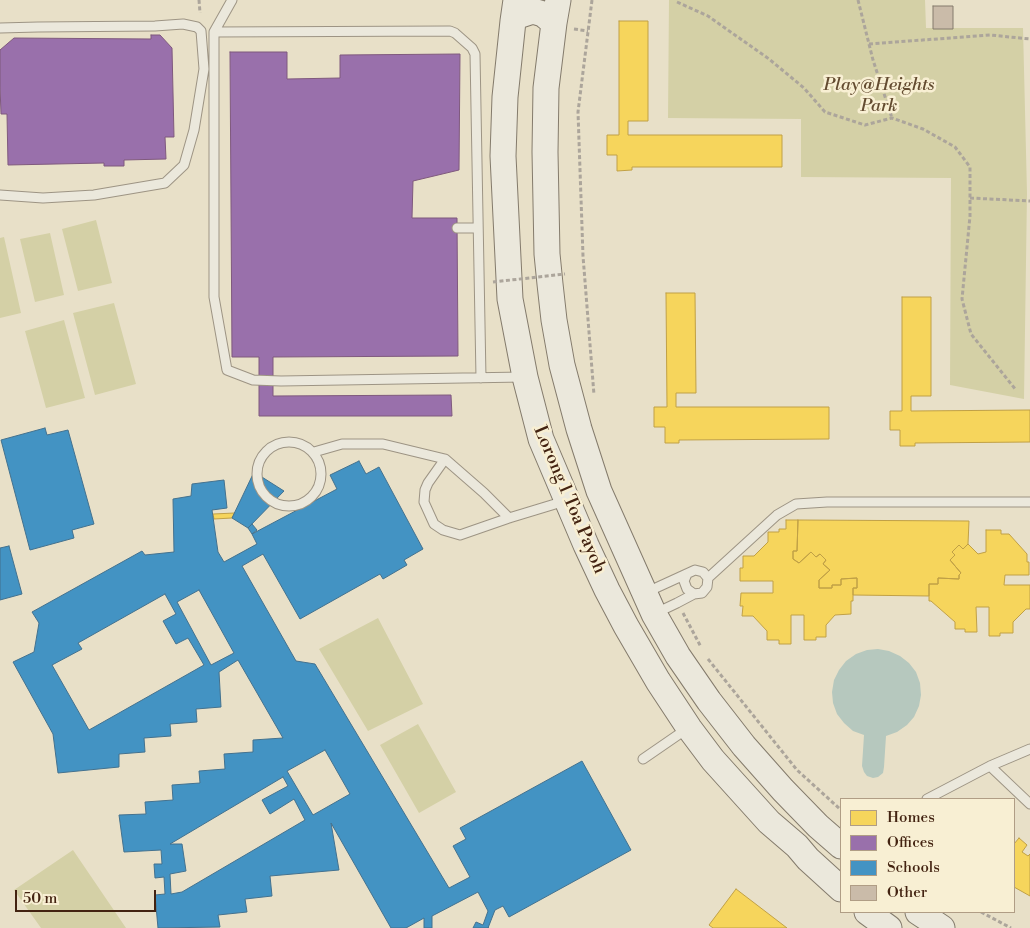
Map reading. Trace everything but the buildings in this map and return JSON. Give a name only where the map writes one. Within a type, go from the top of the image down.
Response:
[{"type":"main road","points":[[514,10],[518,16],[533,11],[543,14],[556,11]]},
{"type":"main road","name":"Lorong 1 Toa Payoh","points":[[514,10],[505,97],[503,169],[510,299],[525,378],[541,439],[566,500],[607,590],[658,681],[689,728],[713,760],[770,822],[840,888]]},
{"type":"main road","name":"Lorong 1 Toa Payoh","points":[[556,11],[546,88],[547,254],[554,320],[562,365],[579,429],[599,491],[649,603],[678,656],[744,746],[783,790],[818,826],[840,845]]},
{"type":"main road","points":[[868,913],[889,928]]},
{"type":"main road","points":[[920,913],[942,928]]},
{"type":"lane","points":[[232,0],[214,32],[214,297],[227,370],[252,380],[525,378]]},
{"type":"lane","points":[[0,28],[183,24],[197,26],[201,31],[204,69],[194,130],[184,165],[165,183],[94,195],[43,198],[0,195]]},
{"type":"lane","points":[[214,32],[450,31],[472,48],[475,54],[481,378]]},
{"type":"lane","points":[[457,228],[478,228]]},
{"type":"lane","points":[[314,452],[321,465],[322,480],[316,493],[305,503],[291,507],[276,504],[264,496],[258,483],[257,468],[263,455],[274,445],[288,441],[302,444],[314,452],[342,444],[383,444],[445,459],[509,518]]},
{"type":"lane","points":[[445,459],[428,483],[424,502],[434,524],[443,530],[460,535],[566,500]]},
{"type":"lane","points":[[649,603],[677,603],[694,594],[702,593],[707,587],[708,578],[777,515],[796,504],[827,502],[1030,502]]},
{"type":"lane","points":[[649,603],[695,570],[703,572],[708,578]]},
{"type":"lane","points":[[688,574],[684,581],[687,590],[694,594]]},
{"type":"lane","points":[[643,759],[689,728]]},
{"type":"lane","points":[[929,798],[990,766],[1030,749]]},
{"type":"lane","points":[[990,766],[1030,804]]},
{"type":"path","points":[[199,0],[200,13]]},
{"type":"path","points":[[592,0],[578,112],[583,256],[594,396]]},
{"type":"path","points":[[858,0],[869,44],[892,118]]},
{"type":"path","points":[[677,2],[708,16],[770,59],[804,88],[825,112],[865,126],[892,118],[923,129],[955,147],[970,167],[970,216],[962,299],[971,334],[1016,390]]},
{"type":"path","points":[[869,44],[990,35],[1030,39]]},
{"type":"path","points":[[970,198],[1030,201]]},
{"type":"path","points":[[493,282],[565,274]]},
{"type":"path","points":[[677,603],[703,652],[797,770],[840,809]]},
{"type":"path","points":[[983,913],[1011,928]]},
{"type":"green space","name":"Play@Heights Park","points":[[669,0],[925,0],[926,28],[1023,28],[1027,193],[1024,399],[950,385],[951,178],[801,177],[801,119],[668,118]]},
{"type":"green space","points":[[96,220],[112,283],[78,291],[62,229]]},
{"type":"green space","points":[[50,233],[64,295],[35,302],[20,239]]},
{"type":"green space","points":[[4,237],[21,313],[0,318],[0,238]]},
{"type":"green space","points":[[114,303],[136,384],[95,395],[73,313]]},
{"type":"green space","points":[[64,320],[85,398],[46,408],[25,331]]},
{"type":"green space","points":[[378,618],[423,704],[368,731],[319,649]]},
{"type":"green space","points":[[418,724],[456,792],[419,813],[380,745]]},
{"type":"green space","points":[[73,850],[126,928],[41,928],[14,890]]},
{"type":"shaded area","points":[[878,649],[889,651],[909,663],[916,672],[920,683],[921,695],[914,717],[897,732],[886,736],[883,773],[873,778],[867,776],[862,766],[864,735],[853,731],[837,714],[832,692],[834,680],[846,661],[856,654]]}]
